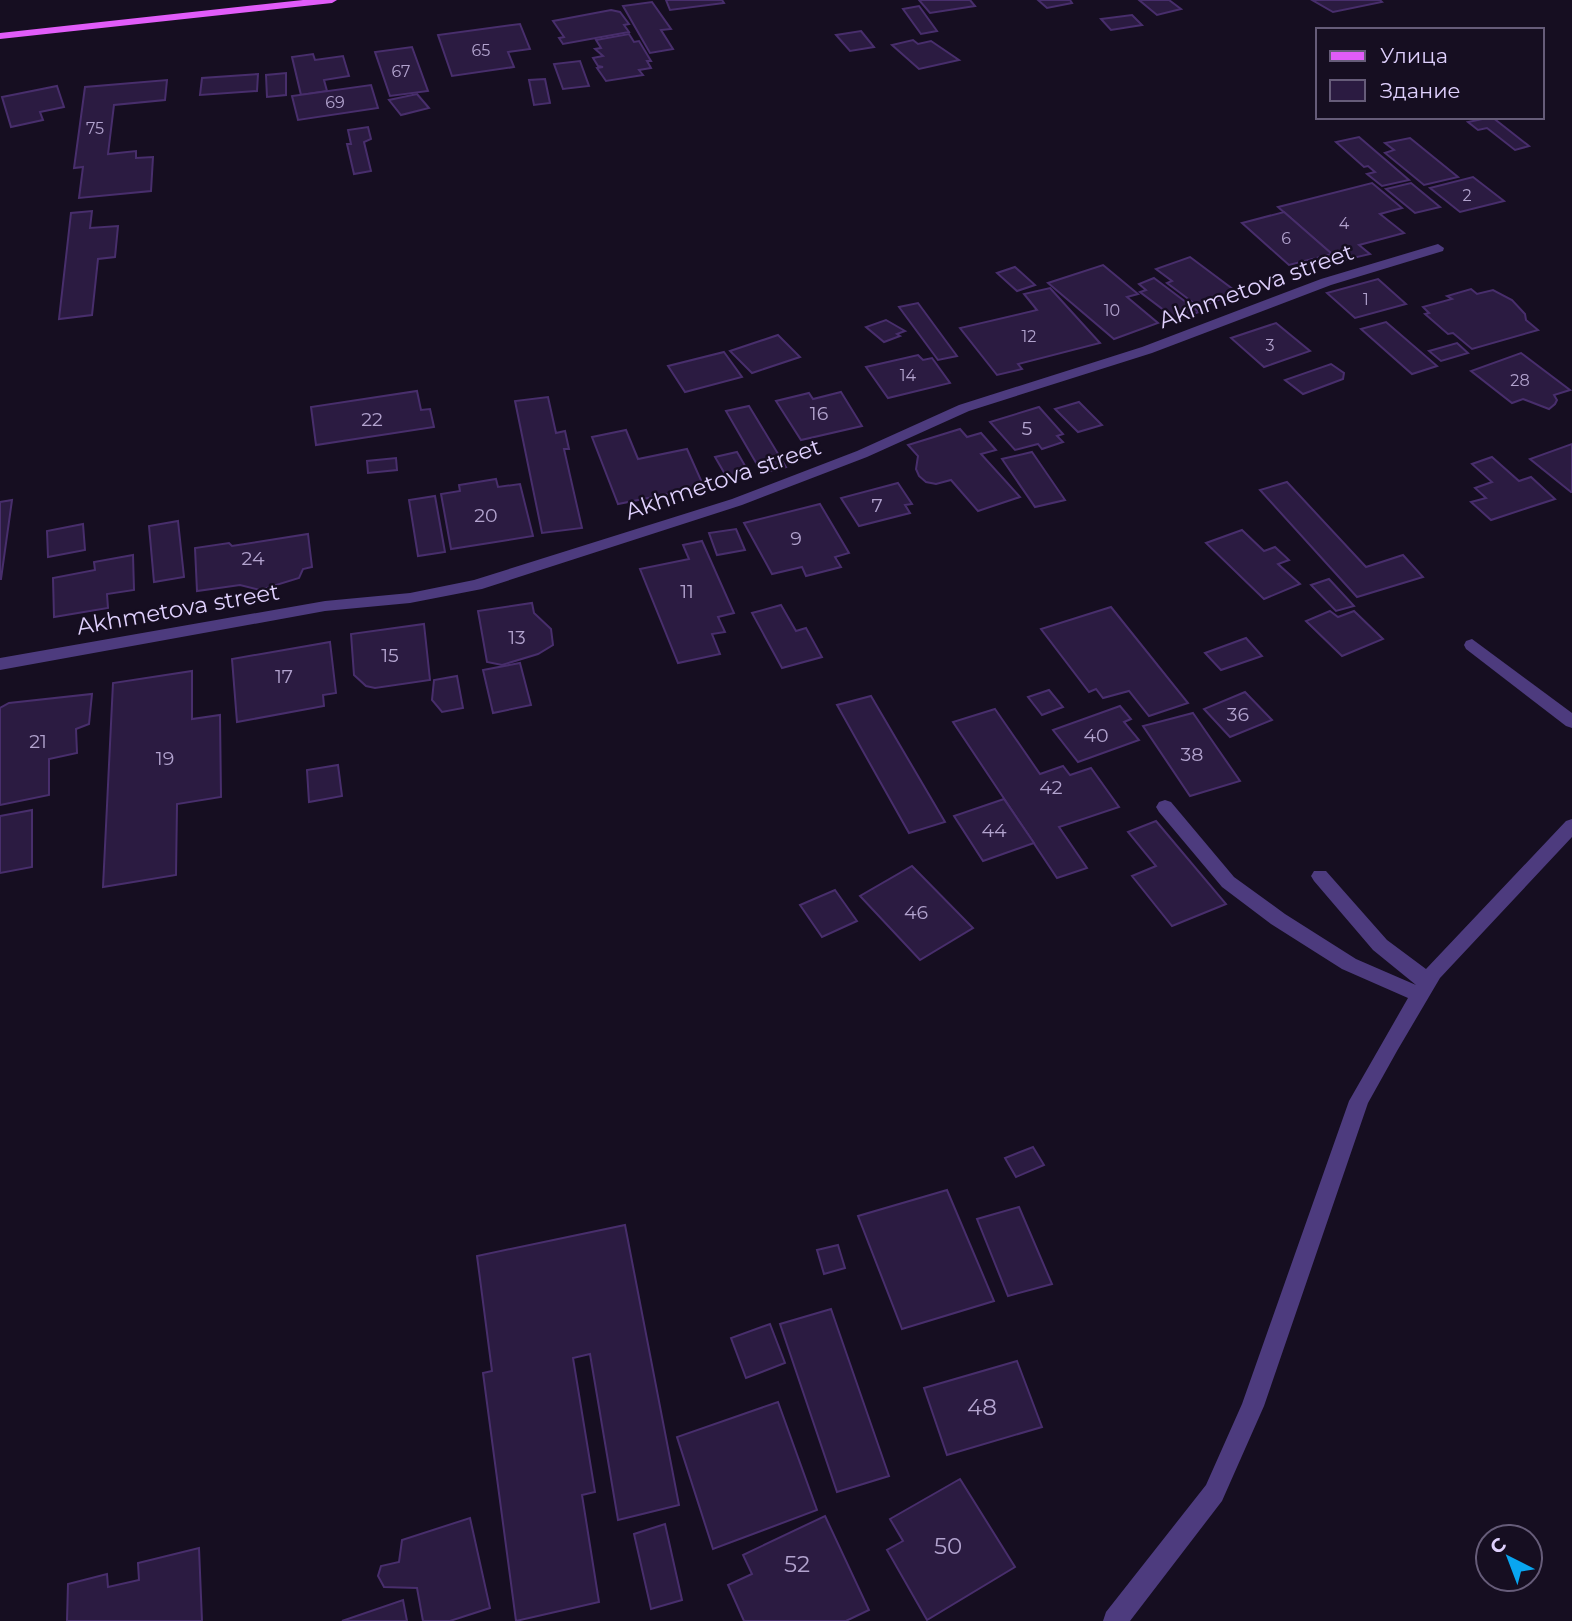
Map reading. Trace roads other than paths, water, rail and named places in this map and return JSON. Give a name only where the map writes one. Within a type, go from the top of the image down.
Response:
[{"type":"main road","points":[[0,36],[332,0]]},
{"type":"street","name":"Akhmetova street","points":[[0,664],[326,606],[410,598],[476,585],[737,502],[862,454],[964,408],[1147,350],[1326,282],[1438,248]]},
{"type":"street","points":[[1472,645],[1572,722]]},
{"type":"street","points":[[1165,807],[1228,881],[1278,919],[1349,964],[1424,988]]},
{"type":"street","points":[[1115,1621],[1214,1493],[1253,1406],[1359,1101],[1424,988],[1539,858],[1572,826]]},
{"type":"street","points":[[1320,876],[1380,945],[1424,988]]}]
